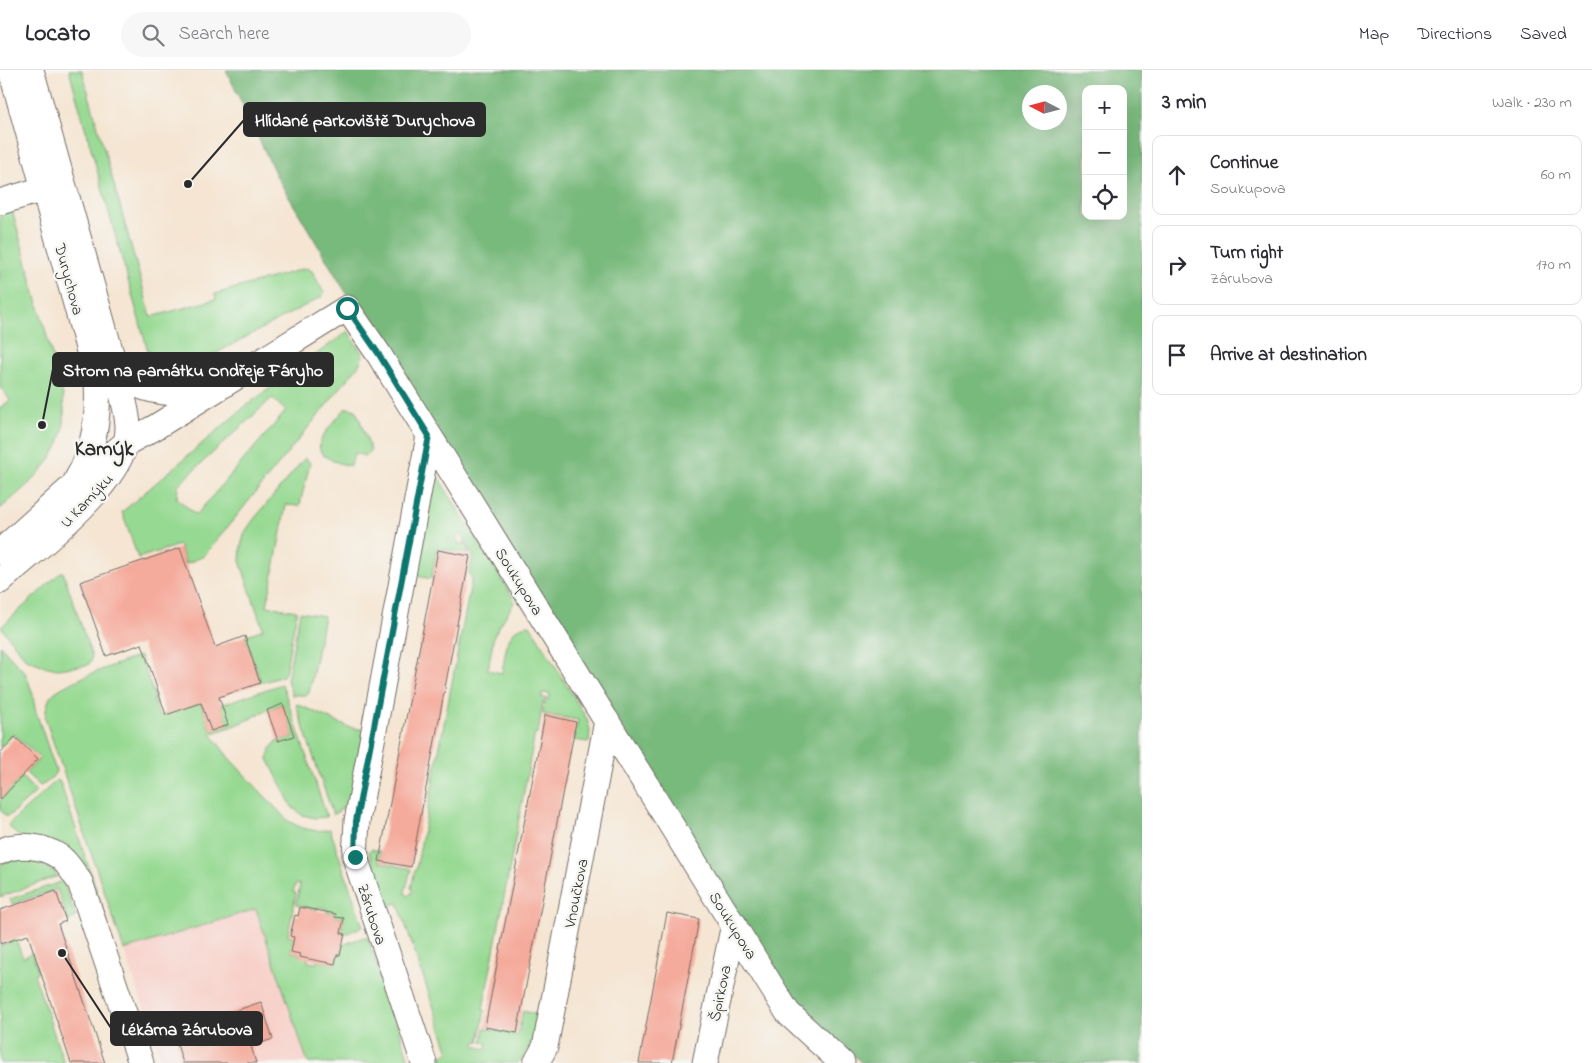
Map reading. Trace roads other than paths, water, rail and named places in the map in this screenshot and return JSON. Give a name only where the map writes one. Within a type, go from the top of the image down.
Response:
[{"type":"street","name":"Durychova","points":[[11,70],[54,186]]},
{"type":"street","name":"Durychova","points":[[31,70],[54,186],[107,378],[99,402],[94,438],[89,456],[72,487]]},
{"type":"street","points":[[0,202],[54,186]]},
{"type":"street","name":"Soukupova","points":[[126,443],[154,428],[347,308],[378,353],[788,1013],[842,1063]]},
{"type":"street","points":[[126,443],[108,412],[107,378],[156,391],[172,393],[211,392]]},
{"type":"street","name":"Zárubova","points":[[424,1063],[355,857],[356,821],[429,436]]},
{"type":"street","name":"U Kamýku","points":[[0,552],[72,487],[126,443]]},
{"type":"street","name":"U Kamýku","points":[[0,581],[78,511],[98,490],[116,466],[126,443]]},
{"type":"street","name":"Vnoučkova","points":[[536,1063],[545,1047],[607,721]]},
{"type":"street","points":[[0,852],[7,848],[33,846],[60,858],[80,882],[141,1063]]},
{"type":"street","name":"Špirkova","points":[[705,1063],[734,924]]},
{"type":"place","name":"Hlídané parkoviště Durychova","points":[[188,184]]},
{"type":"place","name":"Strom na památku Ondřeje Fáryho","points":[[42,425]]},
{"type":"place","name":"Lékárna Zárubova","points":[[62,953]]},
{"type":"district","name":"Kamýk","points":[[104,448]]}]
